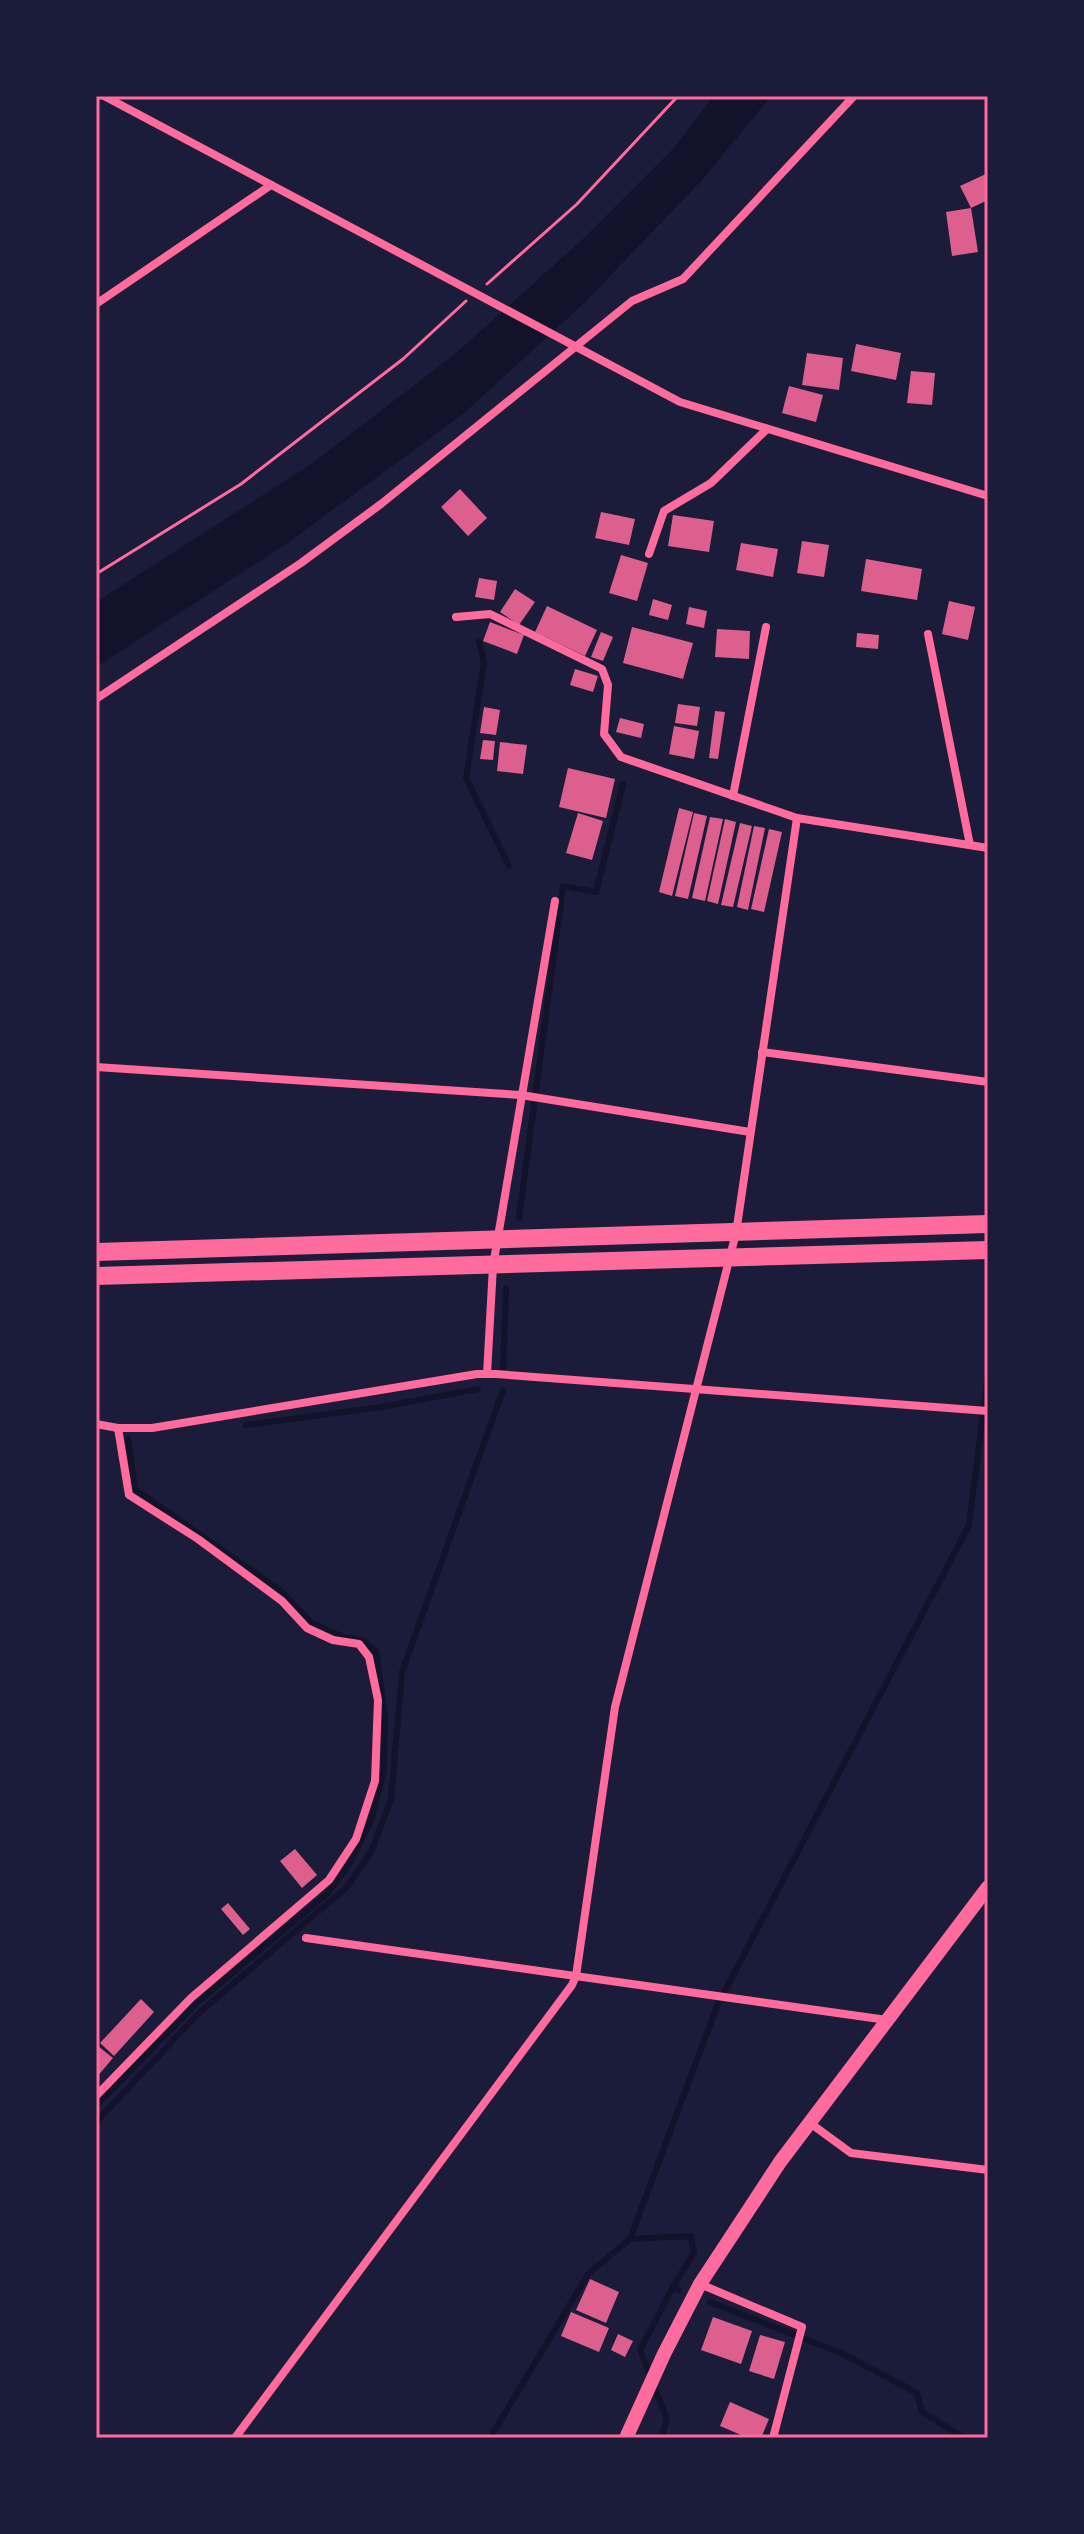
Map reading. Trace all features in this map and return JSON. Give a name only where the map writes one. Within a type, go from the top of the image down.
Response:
[{"type":"highway","points":[[96,1252],[988,1224]]},
{"type":"highway","points":[[96,1276],[988,1250]]},
{"type":"street","points":[[104,96],[680,402],[988,496]]},
{"type":"street","points":[[96,699],[301,563],[358,521],[632,301],[683,279],[854,96]]},
{"type":"street","points":[[96,304],[271,185]]},
{"type":"street","points":[[649,554],[664,511],[711,483],[767,429]]},
{"type":"street","points":[[456,617],[490,614],[602,669],[608,685],[604,734],[621,757],[797,818],[988,848]]},
{"type":"street","points":[[733,796],[766,627]]},
{"type":"street","points":[[928,634],[970,845]]},
{"type":"street","points":[[235,2438],[576,1976],[615,1707],[736,1233],[797,818]]},
{"type":"street","points":[[487,1374],[493,1266],[555,901]]},
{"type":"street","points":[[762,1052],[988,1082]]},
{"type":"street","points":[[96,1067],[521,1095],[750,1132]]},
{"type":"street","points":[[96,1424],[118,1428],[152,1428],[487,1374],[988,1411]]},
{"type":"street","points":[[96,2096],[191,1998],[329,1880],[356,1839],[375,1781],[378,1700],[369,1657],[359,1644],[333,1640],[307,1628],[282,1601],[198,1539],[129,1495],[118,1428]]},
{"type":"street","points":[[626,2438],[700,2284],[780,2162],[988,1887]]},
{"type":"street","points":[[306,1938],[887,2020]]},
{"type":"street","points":[[810,2123],[851,2153],[988,2170]]},
{"type":"street","points":[[700,2284],[802,2327],[773,2438]]},
{"type":"path","points":[[96,574],[241,484],[403,359],[577,204],[678,96]]},
{"type":"shaded area","points":[[714,96],[771,96],[703,179],[582,305],[463,414],[289,542],[96,667],[96,602],[310,465],[455,354],[582,240],[672,150]]},
{"type":"building","points":[[988,173],[988,200],[971,208],[960,186]]},
{"type":"building","points":[[971,208],[978,252],[952,256],[946,212]]},
{"type":"building","points":[[856,344],[901,353],[896,380],[851,371]]},
{"type":"building","points":[[807,353],[843,358],[839,390],[802,385]]},
{"type":"building","points":[[911,371],[935,373],[932,405],[907,403]]},
{"type":"building","points":[[789,386],[823,395],[816,422],[782,413]]},
{"type":"building","points":[[460,489],[487,518],[468,536],[441,507]]},
{"type":"building","points":[[601,512],[635,519],[629,545],[595,538]]},
{"type":"building","points":[[673,515],[714,521],[709,552],[668,546]]},
{"type":"building","points":[[802,541],[829,545],[824,577],[797,573]]},
{"type":"building","points":[[741,543],[778,549],[773,577],[736,570]]},
{"type":"building","points":[[621,555],[648,563],[637,601],[609,593]]},
{"type":"building","points":[[866,559],[922,569],[917,600],[861,591]]},
{"type":"building","points":[[479,578],[497,581],[494,600],[475,597]]},
{"type":"building","points":[[515,589],[535,602],[519,625],[500,612]]},
{"type":"building","points":[[653,599],[672,605],[668,620],[649,615]]},
{"type":"building","points":[[949,601],[975,607],[968,640],[942,634]]},
{"type":"building","points":[[547,606],[597,630],[585,656],[535,632]]},
{"type":"building","points":[[689,607],[707,611],[704,628],[686,624]]},
{"type":"building","points":[[490,622],[524,635],[517,654],[483,641]]},
{"type":"building","points":[[632,627],[693,643],[683,679],[623,663]]},
{"type":"building","points":[[717,629],[750,631],[749,659],[715,657]]},
{"type":"building","points":[[601,632],[613,637],[603,661],[591,657]]},
{"type":"building","points":[[857,633],[879,635],[878,649],[856,647]]},
{"type":"building","points":[[575,669],[598,676],[593,692],[570,685]]},
{"type":"building","points":[[678,704],[700,707],[697,726],[675,723]]},
{"type":"building","points":[[484,707],[500,710],[496,735],[480,733]]},
{"type":"building","points":[[715,711],[725,712],[718,759],[709,758]]},
{"type":"building","points":[[620,718],[644,724],[641,738],[616,732]]},
{"type":"building","points":[[674,726],[699,731],[694,759],[669,754]]},
{"type":"building","points":[[483,740],[495,741],[493,760],[480,759]]},
{"type":"building","points":[[500,742],[527,745],[523,774],[497,771]]},
{"type":"building","points":[[568,768],[615,779],[606,818],[559,807]]},
{"type":"building","points":[[679,808],[693,812],[672,896],[659,892]]},
{"type":"building","points":[[578,813],[603,821],[592,860],[566,853]]},
{"type":"building","points":[[694,813],[707,816],[688,899],[675,896]]},
{"type":"building","points":[[710,817],[723,819],[705,901],[692,898]]},
{"type":"building","points":[[725,819],[736,822],[718,904],[707,901]]},
{"type":"building","points":[[740,823],[752,826],[733,907],[721,905]]},
{"type":"building","points":[[754,826],[765,828],[748,910],[737,907]]},
{"type":"building","points":[[769,829],[782,832],[764,912],[751,909]]},
{"type":"building","points":[[295,1849],[317,1875],[302,1888],[280,1861]]},
{"type":"building","points":[[228,1903],[250,1929],[243,1935],[221,1909]]},
{"type":"building","points":[[141,1999],[154,2012],[114,2056],[100,2043]]},
{"type":"building","points":[[98,2046],[113,2058],[96,2078],[96,2048]]},
{"type":"building","points":[[590,2279],[619,2292],[606,2323],[576,2310]]},
{"type":"building","points":[[571,2312],[609,2328],[599,2352],[561,2336]]},
{"type":"building","points":[[713,2317],[752,2331],[741,2364],[701,2350]]},
{"type":"building","points":[[618,2334],[633,2341],[625,2357],[611,2350]]},
{"type":"building","points":[[760,2335],[785,2342],[774,2379],[749,2371]]},
{"type":"building","points":[[730,2402],[769,2419],[761,2438],[748,2438],[720,2426]]},
{"type":"waterway","points":[[479,641],[484,662],[466,778],[509,866]]},
{"type":"waterway","points":[[519,1218],[563,886],[596,892],[623,784]]},
{"type":"waterway","points":[[503,1369],[506,1288]]},
{"type":"waterway","points":[[679,2290],[673,2287],[694,2252],[691,2236],[630,2239],[717,2006],[969,1525],[988,1374]]},
{"type":"waterway","points":[[246,1425],[381,1407],[478,1389]]},
{"type":"waterway","points":[[96,2122],[199,2013],[347,1887],[372,1850],[391,1799],[402,1672],[503,1390]]},
{"type":"waterway","points":[[96,2106],[198,2002],[327,1894],[350,1863],[372,1818],[384,1769],[385,1716],[376,1651],[364,1641],[343,1637],[313,1624],[281,1591],[135,1489],[128,1439]]},
{"type":"waterway","points":[[490,2438],[588,2274],[630,2239]]},
{"type":"waterway","points":[[661,2438],[667,2419],[640,2350],[673,2287]]},
{"type":"waterway","points":[[710,2302],[841,2353],[917,2393],[922,2412],[965,2438]]}]
